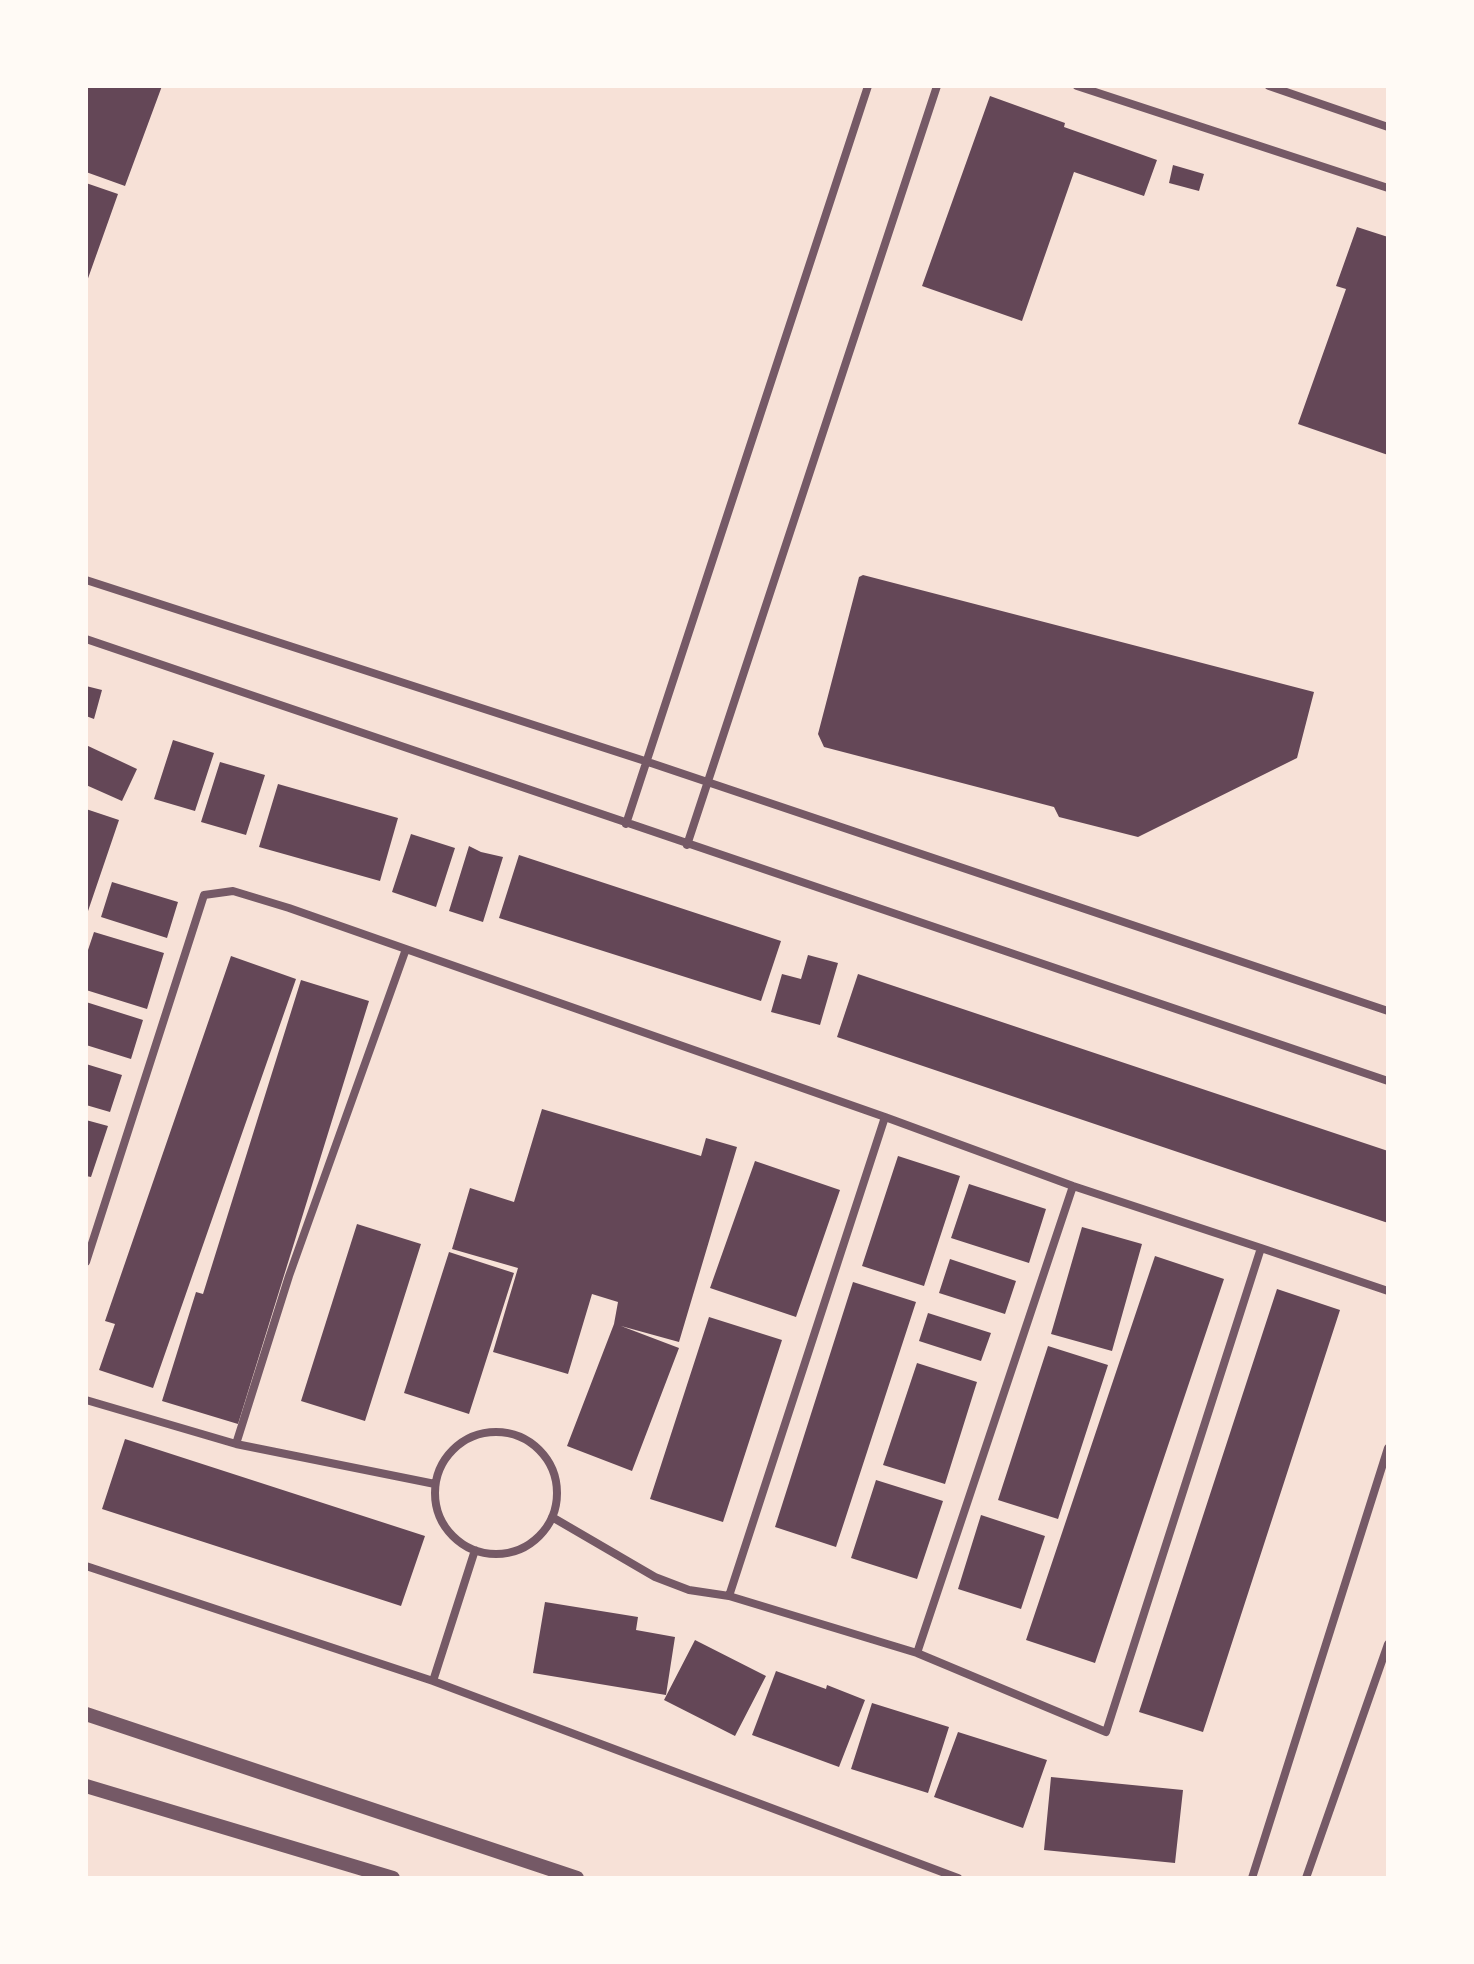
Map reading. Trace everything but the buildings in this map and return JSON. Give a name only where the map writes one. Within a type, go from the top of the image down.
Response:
[{"type":"street","points":[[626,824],[868,86]]},
{"type":"street","points":[[687,845],[937,86]]},
{"type":"street","points":[[1077,86],[1388,188]]},
{"type":"street","points":[[1269,86],[1388,127]]},
{"type":"street","points":[[86,580],[648,762],[1388,1011]]},
{"type":"street","points":[[86,639],[1388,1081]]},
{"type":"street","points":[[86,1262],[204,895],[233,891],[885,1117],[1073,1186],[1388,1291]]},
{"type":"street","points":[[236,1444],[289,1276],[406,949]]},
{"type":"street","points":[[729,1596],[885,1117]]},
{"type":"street","points":[[917,1653],[1073,1186]]},
{"type":"street","points":[[552,1517],[655,1577],[689,1590],[729,1596],[917,1653],[1106,1732],[1261,1248]]},
{"type":"street","points":[[86,1400],[236,1444],[435,1484]]},
{"type":"street","points":[[492,1432],[513,1433],[532,1443],[546,1457],[555,1476],[557,1497],[552,1517],[542,1532],[528,1544],[511,1552],[493,1554],[475,1550],[456,1540],[443,1524],[435,1505],[435,1484],[441,1464],[454,1447],[471,1436],[492,1432]]},
{"type":"street","points":[[1252,1878],[1388,1448]]},
{"type":"street","points":[[433,1681],[475,1550]]},
{"type":"street","points":[[86,1566],[433,1681],[958,1878]]},
{"type":"street","points":[[1306,1878],[1388,1644]]},
{"type":"street","points":[[86,1714],[574,1878]]},
{"type":"street","points":[[86,1786],[393,1878]]}]
